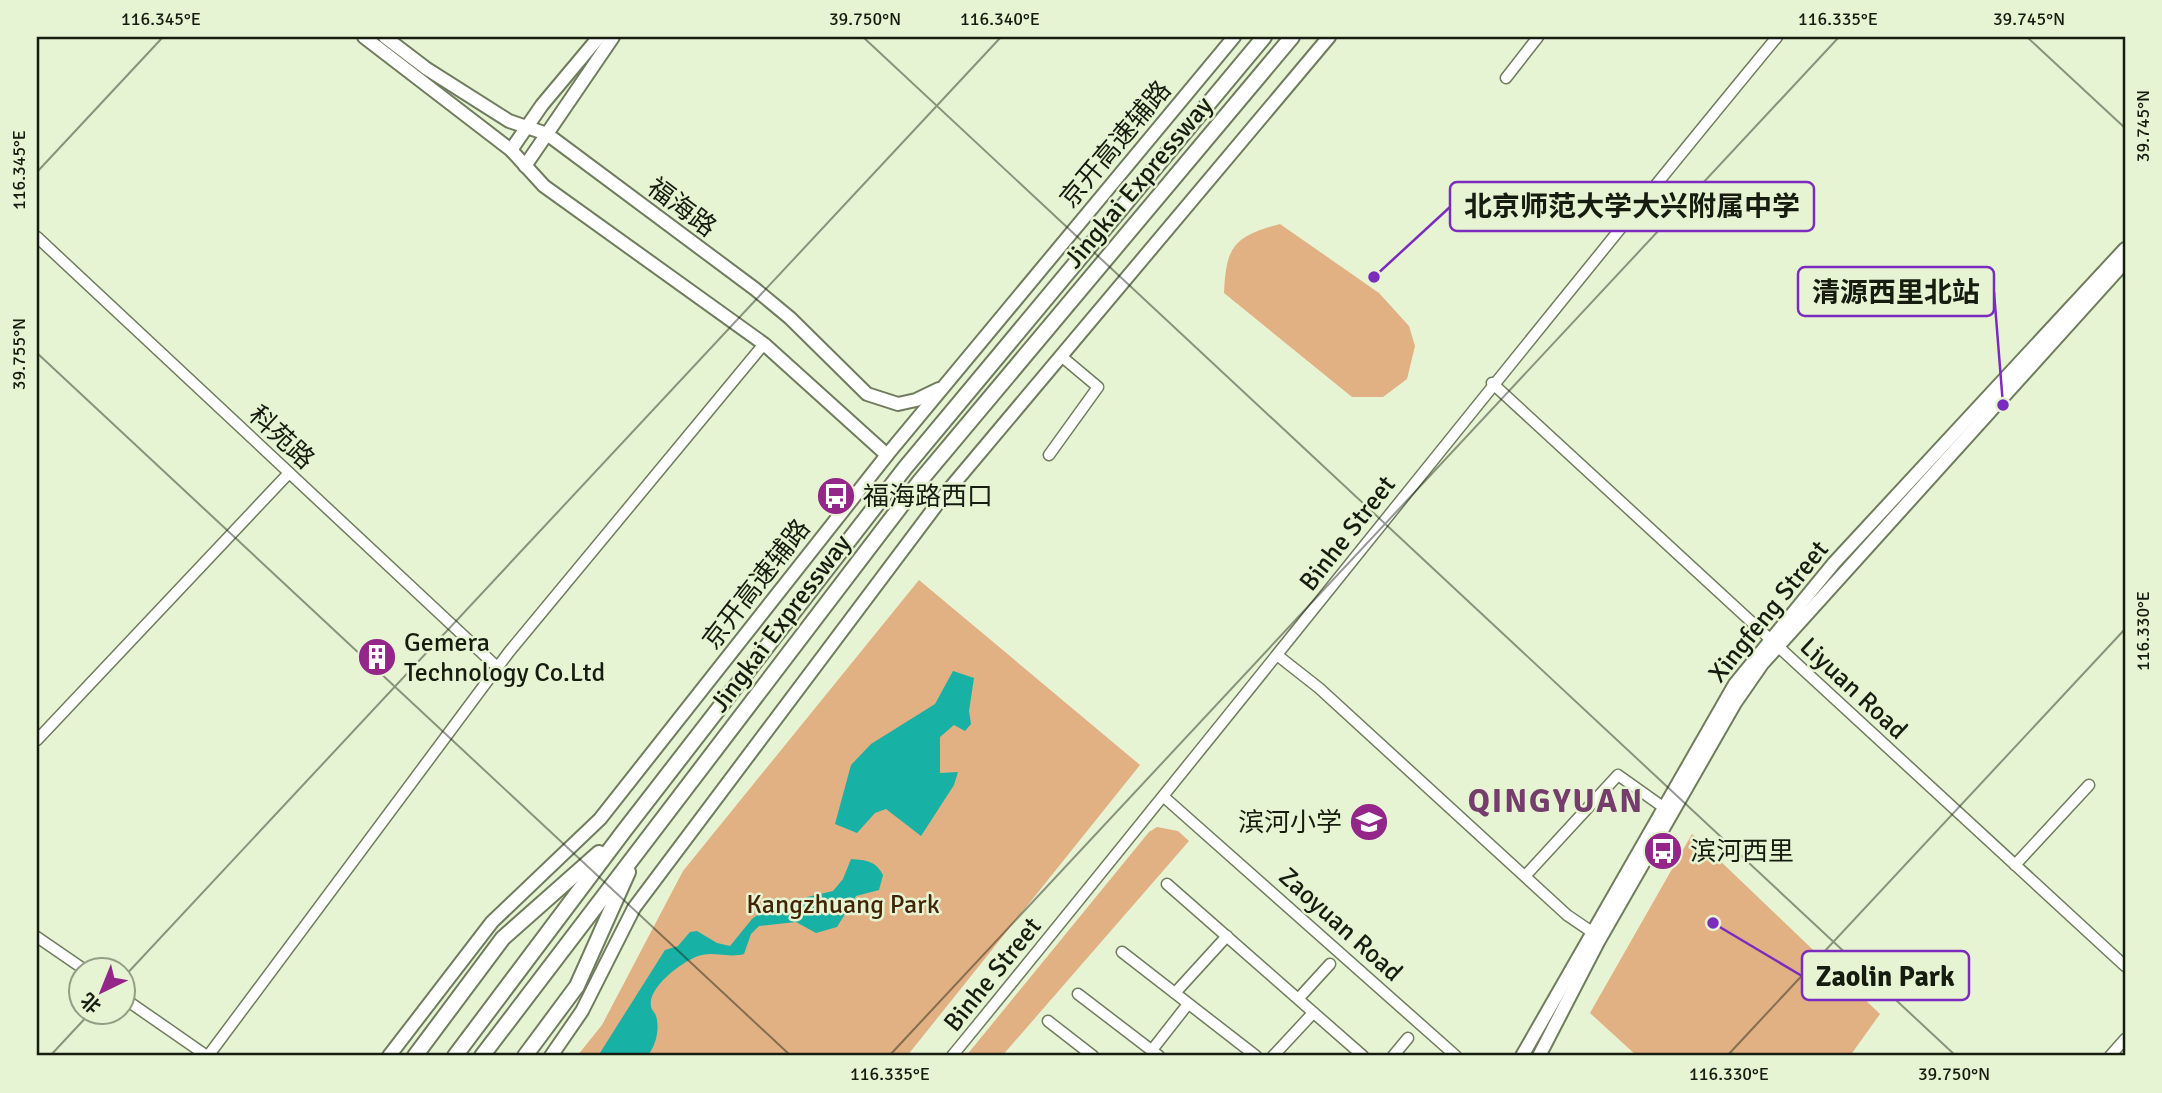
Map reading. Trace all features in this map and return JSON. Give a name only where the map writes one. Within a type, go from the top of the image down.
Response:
[{"type":"highway","name":"Jingkai Expressway","points":[[455,1056],[624,831],[905,468],[1264,37]]},
{"type":"highway","name":"Jingkai Expressway","points":[[482,1056],[920,481],[1292,37]]},
{"type":"highway","points":[[415,1056],[503,938],[624,831]]},
{"type":"highway","points":[[525,1056],[577,986],[639,847]]},
{"type":"main road","points":[[364,37],[511,150],[544,186],[764,344],[887,455]]},
{"type":"main road","name":"福海路","points":[[385,37],[427,69],[509,121],[547,134],[755,289],[790,318],[867,394],[898,404],[916,400],[943,387]]},
{"type":"main road","points":[[511,150],[527,126],[599,37]]},
{"type":"main road","points":[[524,166],[613,37]]},
{"type":"main road","name":"京开高速辅路","points":[[389,1056],[492,922],[600,820],[887,455],[1234,37]]},
{"type":"main road","points":[[551,1056],[582,1011],[634,908],[941,499],[1329,37]]},
{"type":"main road","name":"Xingfeng Street","points":[[1539,1056],[1598,942],[1735,703],[1774,643],[1834,563],[2125,249]]},
{"type":"main road","name":"Xingfeng Street","points":[[1522,1056],[1735,684],[2125,262]]},
{"type":"street","points":[[1506,78],[1538,37]]},
{"type":"street","name":"Binhe Street","points":[[952,1056],[1164,797],[1492,383],[1776,37]]},
{"type":"street","name":"科苑路","points":[[37,237],[498,667]]},
{"type":"street","points":[[136,1007],[207,1056],[498,667],[764,344]]},
{"type":"street","points":[[1049,455],[1098,387],[1061,356]]},
{"type":"street","name":"Liyuan Road","points":[[1492,383],[2125,966]]},
{"type":"street","points":[[37,740],[289,473]]},
{"type":"street","points":[[1277,655],[1319,688],[1567,915],[1592,932]]},
{"type":"street","points":[[1525,876],[1618,775],[1663,807]]},
{"type":"street","points":[[2015,865],[2090,785]]},
{"type":"street","name":"Zaoyuan Road","points":[[1164,797],[1457,1056]]},
{"type":"street","points":[[1167,884],[1363,1056]]},
{"type":"street","points":[[1175,993],[1227,936]]},
{"type":"street","points":[[37,937],[66,958]]},
{"type":"street","points":[[1122,952],[1255,1056]]},
{"type":"street","points":[[1299,998],[1331,964]]},
{"type":"street","points":[[1078,994],[1156,1053],[1188,1004]]},
{"type":"street","points":[[1273,1056],[1313,1013]]},
{"type":"street","points":[[1048,1021],[1093,1056]]},
{"type":"street","points":[[1393,1056],[1408,1038]]},
{"type":"street","points":[[2110,1056],[2125,1039]]},
{"type":"green space","points":[[1280,224],[1379,293],[1409,326],[1415,346],[1407,379],[1383,397],[1352,397],[1224,293],[1227,264],[1236,245],[1252,233]]},
{"type":"green space","name":"Kangzhuang Park","points":[[919,580],[1140,765],[907,1056],[577,1056],[602,1025],[683,871]]},
{"type":"green space","points":[[1157,827],[1178,831],[1189,841],[1002,1056],[966,1056],[1149,832]]},
{"type":"green space","points":[[1692,834],[1880,1014],[1850,1056],[1637,1056],[1590,1013]]},
{"type":"water","points":[[953,671],[974,678],[969,711],[971,724],[965,731],[954,725],[940,737],[940,773],[958,772],[954,785],[921,836],[886,809],[875,813],[857,833],[835,824],[851,765],[871,744],[935,704]]},
{"type":"water","points":[[851,859],[870,862],[883,875],[879,890],[856,896],[837,927],[816,933],[796,922],[759,926],[751,934],[744,954],[707,954],[695,957],[669,974],[651,998],[657,1032],[647,1056],[598,1056],[665,950],[678,946],[690,932],[697,931],[717,943],[730,946],[752,919],[769,906],[833,891],[843,879]]},
{"type":"place","name":"北京师范大学大兴附属中学","points":[[1374,277]]},
{"type":"place","name":"清源西里北站","points":[[2003,405]]},
{"type":"place","name":"福海路西口","points":[[836,496]]},
{"type":"place","name":"Gemera Technology Co.Ltd","points":[[377,657]]},
{"type":"place","name":"滨河小学","points":[[1369,822]]},
{"type":"place","name":"滨河西里","points":[[1663,851]]},
{"type":"place","name":"Zaolin Park","points":[[1713,923]]},
{"type":"district","name":"QINGYUAN","points":[[1556,800]]}]
